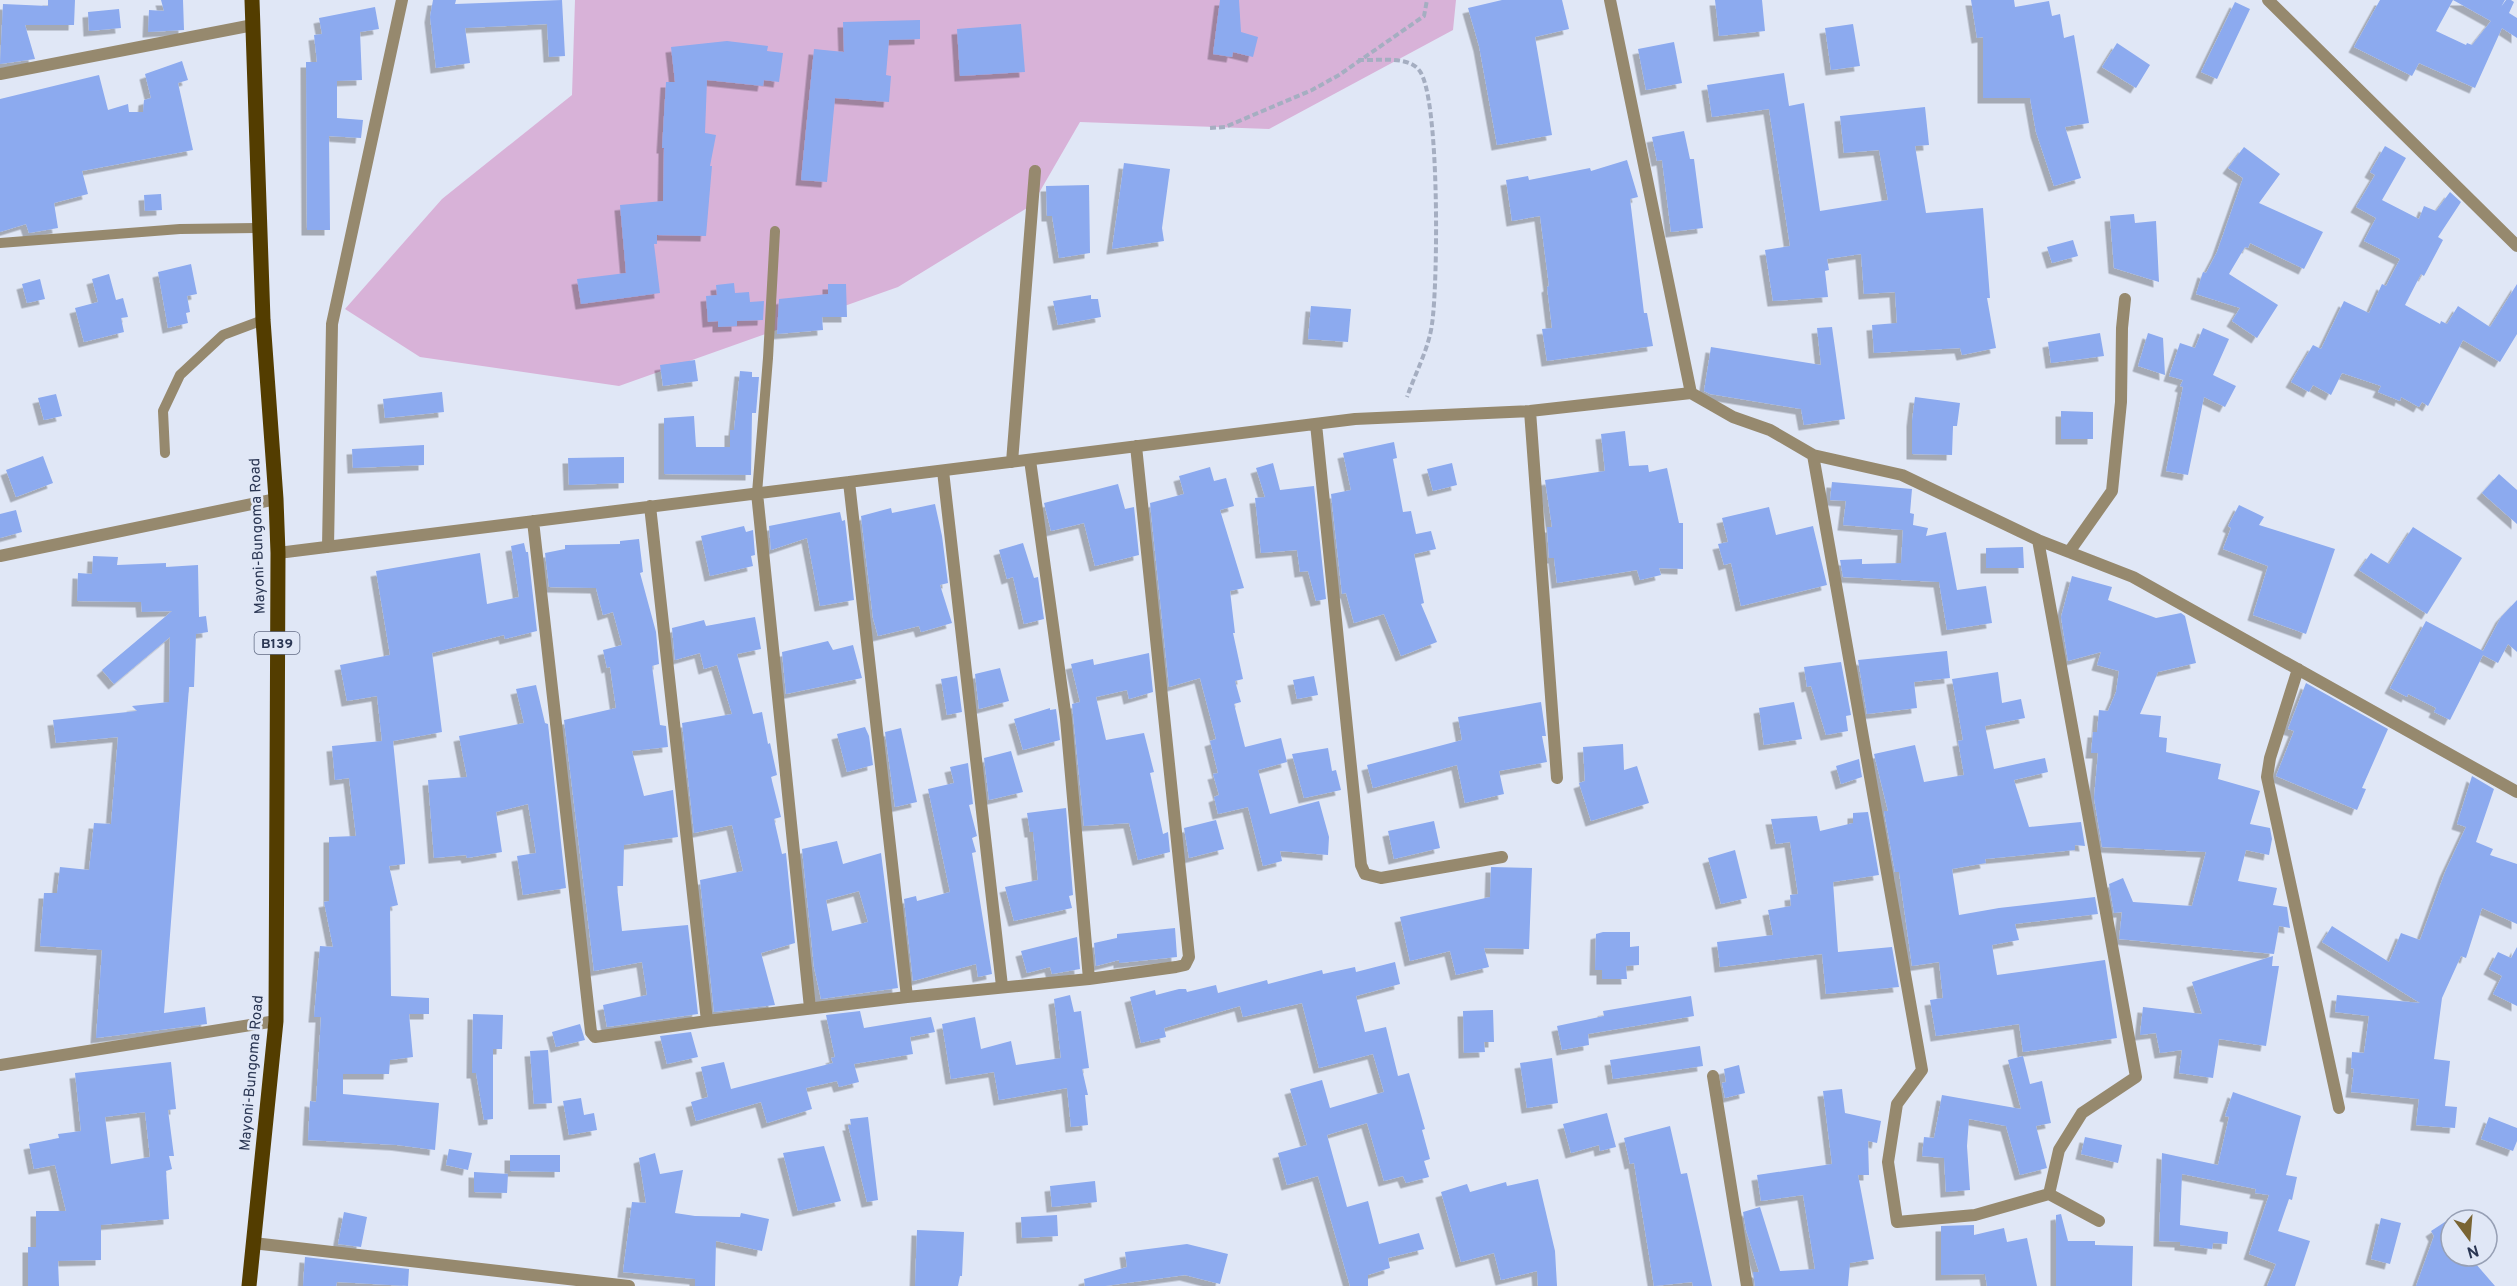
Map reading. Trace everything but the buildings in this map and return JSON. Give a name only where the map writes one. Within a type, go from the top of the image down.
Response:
[{"type":"main road","name":"Mayoni-Bungoma Road","points":[[249,1286],[276,1021],[278,553],[263,320],[252,0]]},
{"type":"street","points":[[328,547],[332,324],[402,0]]},
{"type":"street","points":[[1610,0],[1692,393]]},
{"type":"street","points":[[2268,0],[2517,246]]},
{"type":"street","points":[[0,74],[253,25]]},
{"type":"street","points":[[1012,462],[1035,171]]},
{"type":"street","points":[[2069,552],[2112,491],[2121,402],[2122,328],[2126,299]]},
{"type":"street","points":[[278,553],[1355,419],[1530,411],[1692,393],[1733,417],[1770,430],[1814,454],[1902,476],[2038,540],[2133,577],[2517,792]]},
{"type":"street","points":[[1530,411],[1557,778]]},
{"type":"street","points":[[1316,424],[1361,865],[1365,874],[1381,878],[1502,857]]},
{"type":"street","points":[[533,521],[591,1032],[595,1037],[907,996],[1089,979],[1176,968],[1185,965],[1189,957],[1136,446]]},
{"type":"street","points":[[1814,454],[1922,1070],[1897,1104],[1888,1162],[1898,1222],[1976,1215],[2049,1194],[2099,1221]]},
{"type":"street","points":[[1030,460],[1066,719],[1089,979]]},
{"type":"street","points":[[943,471],[1002,986]]},
{"type":"street","points":[[849,482],[907,996]]},
{"type":"street","points":[[757,493],[810,1008]]},
{"type":"street","points":[[0,556],[276,499]]},
{"type":"street","points":[[651,506],[707,1021]]},
{"type":"street","points":[[2038,540],[2136,1077],[2082,1113],[2059,1150],[2049,1194]]},
{"type":"street","points":[[2298,669],[2270,758],[2267,777],[2339,1108]]},
{"type":"street","points":[[0,1065],[276,1021]]},
{"type":"street","points":[[1713,1076],[1747,1286]]},
{"type":"street","points":[[253,1243],[629,1286]]},
{"type":"lane","points":[[0,243],[180,229],[260,228]]},
{"type":"lane","points":[[757,493],[775,231]]},
{"type":"lane","points":[[165,453],[163,411],[180,375],[223,335],[263,320]]},
{"type":"path","points":[[1210,129],[1224,127],[1312,90],[1424,16],[1427,0]]},
{"type":"path","points":[[1358,60],[1410,62],[1421,71],[1428,95],[1436,190],[1437,256],[1432,326],[1407,397]]},
{"type":"shaded area","points":[[575,0],[1456,0],[1453,30],[1269,129],[1080,122],[1032,205],[898,287],[619,386],[420,357],[345,309],[442,199],[572,95]]}]
